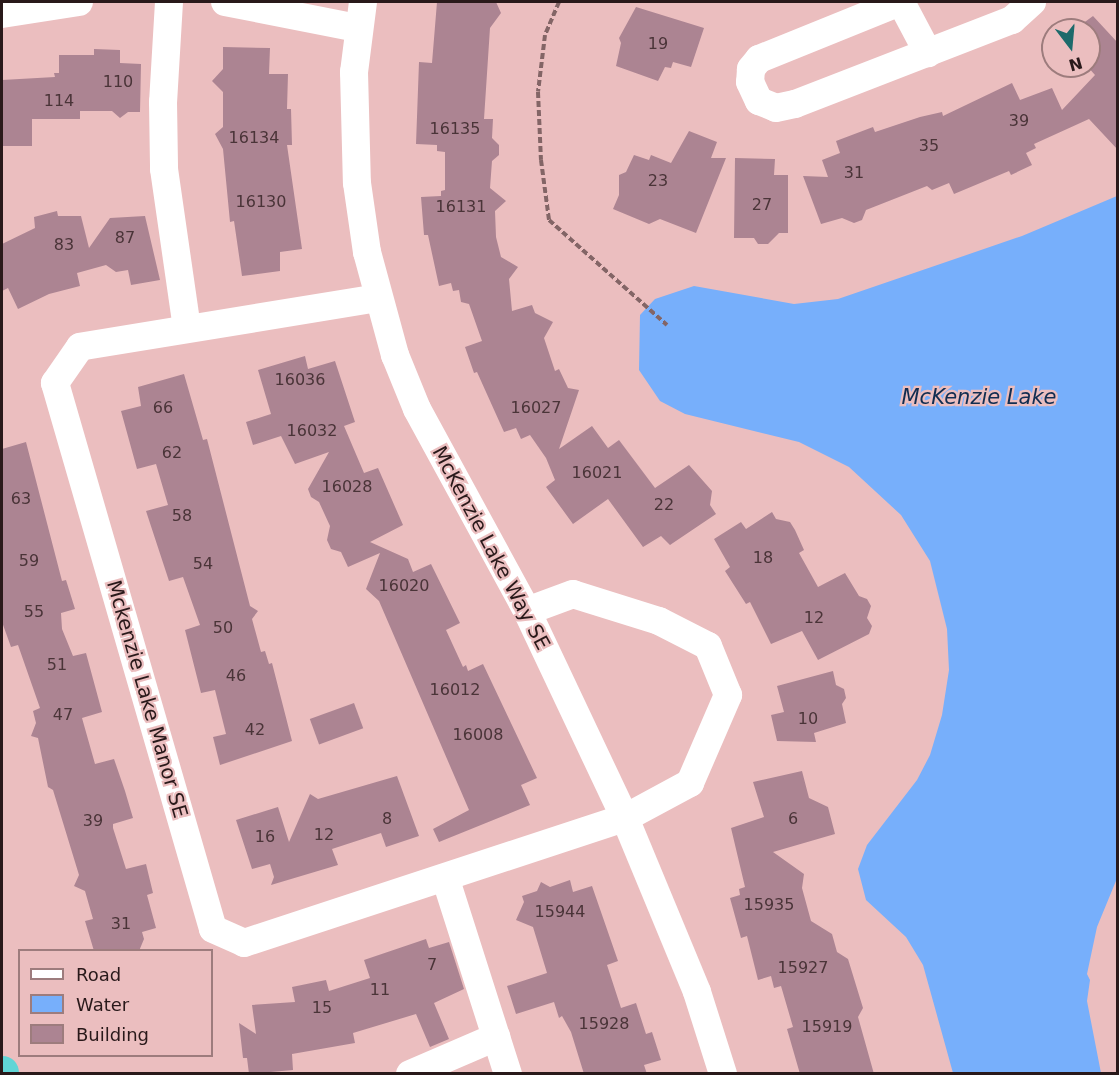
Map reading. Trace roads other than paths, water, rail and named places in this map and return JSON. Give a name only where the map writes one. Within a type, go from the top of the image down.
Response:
[{"type":"street","points":[[2,14],[79,2]]},
{"type":"street","points":[[169,2],[163,102],[164,169],[187,328]]},
{"type":"street","points":[[225,2],[361,15]]},
{"type":"street","points":[[928,53],[901,2],[764,55],[750,69],[752,90],[764,104],[785,107],[928,53],[1012,20],[1032,2]]},
{"type":"street","name":"McKenzie Lake Way SE","points":[[361,15],[354,140],[363,228],[378,298],[417,409],[528,611],[625,818],[697,992],[723,1074]]},
{"type":"street","name":"Mckenzie Lake Manor SE","points":[[378,298],[80,347],[55,382],[213,929],[244,943],[446,880],[625,818],[690,783],[728,695],[708,646],[659,621],[573,594],[528,611]]},
{"type":"street","points":[[446,880],[508,1074]]},
{"type":"street","points":[[410,1074],[496,1037]]},
{"type":"water","name":"McKenzie Lake","points":[[1117,196],[1118,876],[1097,927],[1087,974],[1090,980],[1087,1001],[1101,1073],[953,1073],[923,965],[906,937],[866,900],[858,869],[867,845],[917,780],[930,755],[942,715],[949,670],[947,629],[930,561],[901,515],[849,467],[799,442],[685,414],[660,401],[639,370],[640,315],[655,299],[694,286],[794,304],[838,299],[1022,236]]}]
